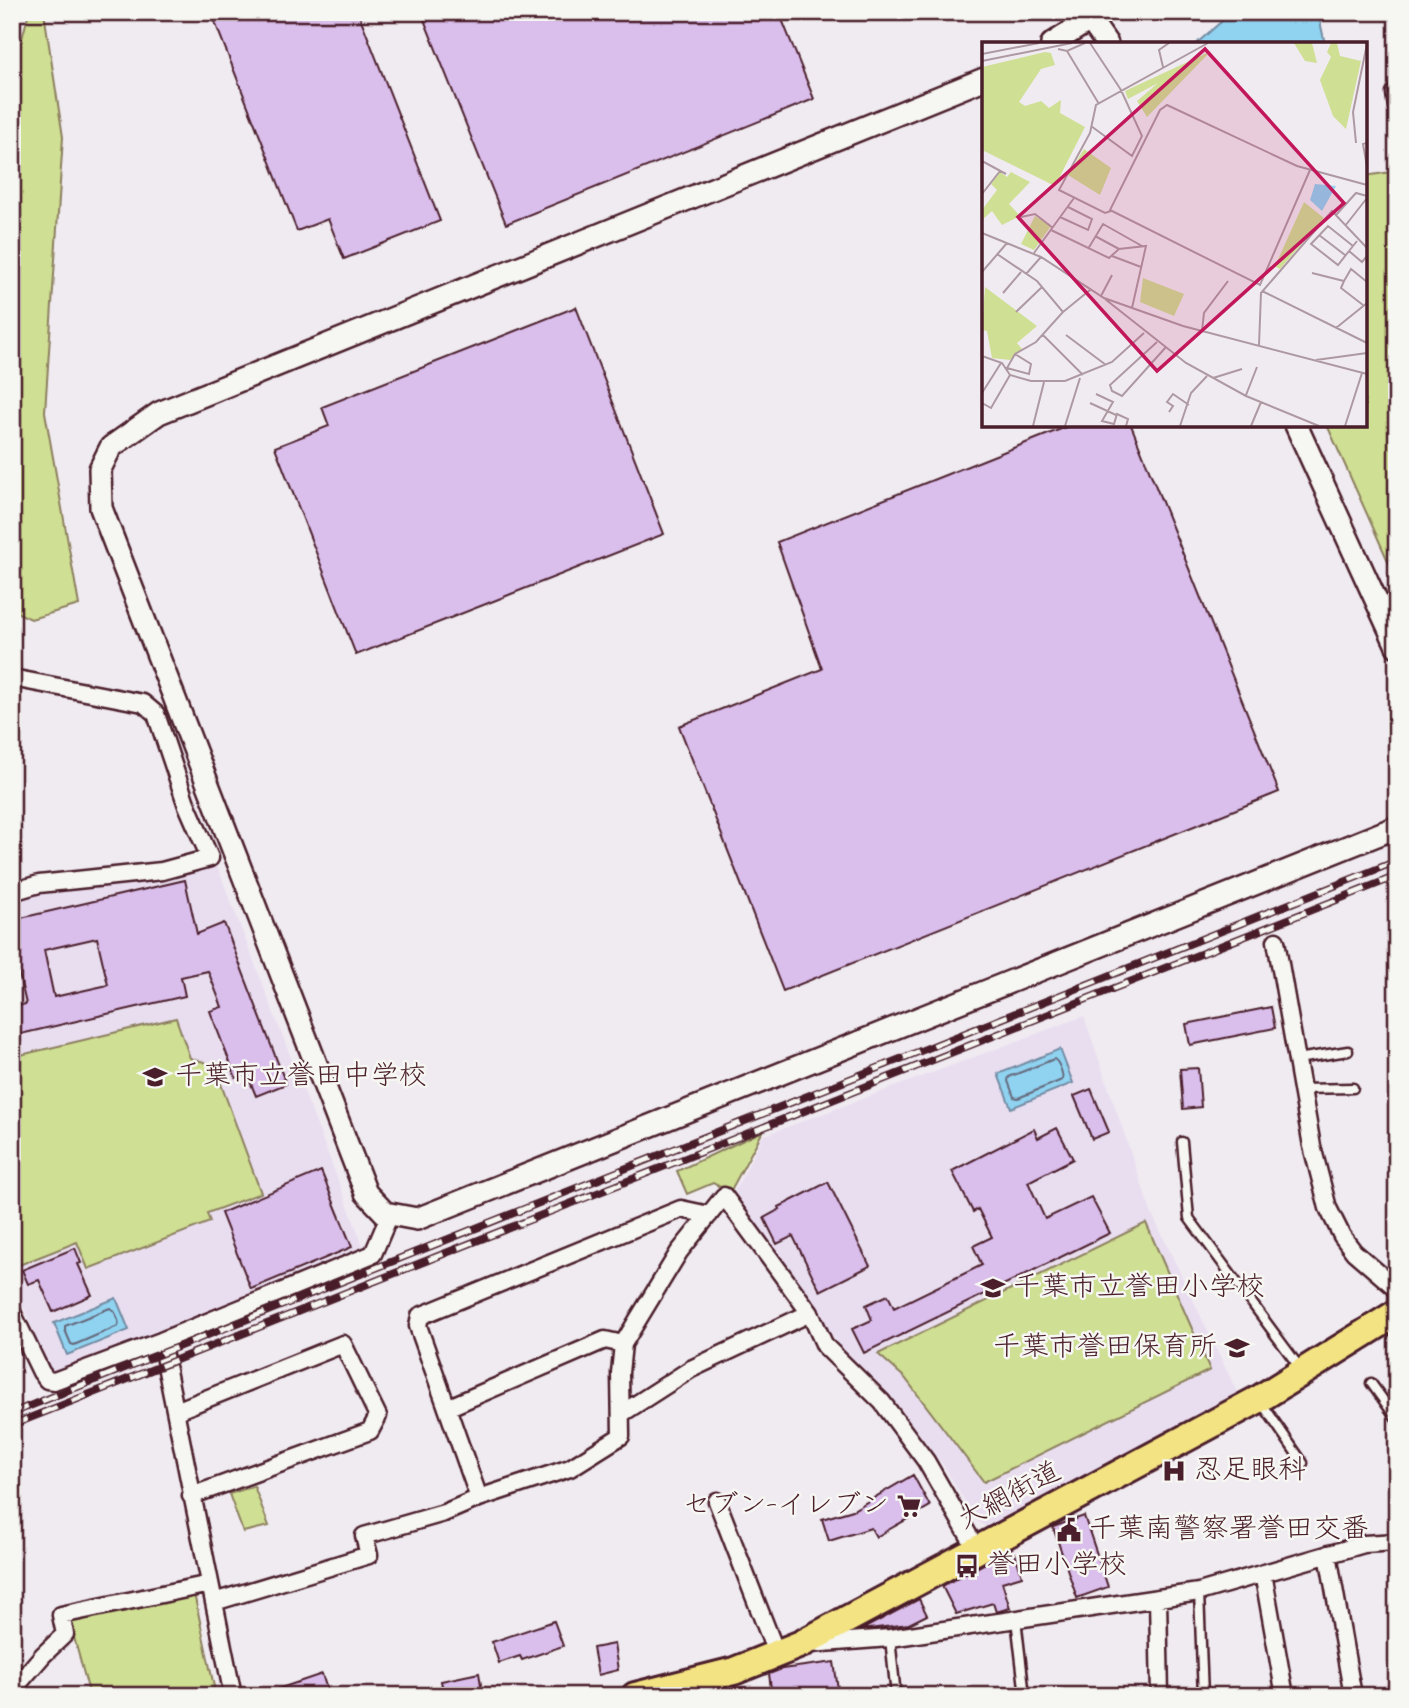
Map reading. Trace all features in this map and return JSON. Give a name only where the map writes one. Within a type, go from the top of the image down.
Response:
[{"type":"main road","name":"大網街道","points":[[635,1696],[696,1689],[801,1644],[1259,1399],[1397,1313]]},
{"type":"street","points":[[1055,42],[1096,17],[1106,42]]},
{"type":"street","points":[[982,80],[159,413],[111,447],[100,468],[101,508],[366,1193],[385,1213],[417,1219],[1397,827]]},
{"type":"street","points":[[1397,93],[1397,108]]},
{"type":"street","points":[[1297,427],[1397,646]]},
{"type":"street","points":[[12,678],[144,703],[149,707],[156,714],[186,803],[210,858],[162,871],[39,884],[12,892]]},
{"type":"street","points":[[1276,942],[1312,1146],[1328,1208],[1342,1236],[1354,1252],[1397,1289]]},
{"type":"street","points":[[214,1602],[369,1555],[364,1536],[444,1513],[570,1468],[621,1436],[620,1373],[623,1344],[679,1252],[724,1196],[810,1313],[825,1346],[882,1402],[926,1461],[977,1550]]},
{"type":"street","points":[[479,1499],[418,1326],[420,1316],[681,1209],[709,1215]]},
{"type":"street","points":[[12,1312],[47,1380],[54,1381],[161,1341],[373,1254],[390,1214]]},
{"type":"street","points":[[621,1414],[691,1369],[810,1313]]},
{"type":"street","points":[[447,1408],[605,1340],[623,1344]]},
{"type":"street","points":[[161,1341],[233,1696]]},
{"type":"street","points":[[176,1411],[343,1344],[378,1416],[370,1431],[191,1496]]},
{"type":"street","points":[[717,1501],[777,1656]]},
{"type":"street","points":[[801,1644],[890,1638],[1199,1592],[1364,1544],[1397,1542]]},
{"type":"street","points":[[1328,1554],[1353,1696]]},
{"type":"street","points":[[1263,1573],[1285,1696]]},
{"type":"street","points":[[12,1691],[65,1634],[61,1615],[210,1584]]},
{"type":"street","points":[[1158,1599],[1160,1696]]},
{"type":"lane","points":[[1297,1059],[1348,1051]]},
{"type":"lane","points":[[1302,1089],[1353,1088]]},
{"type":"lane","points":[[1182,1142],[1189,1218],[1303,1373]]},
{"type":"lane","points":[[1371,1383],[1397,1419]]},
{"type":"lane","points":[[1259,1399],[1303,1463]]},
{"type":"lane","points":[[1199,1592],[1203,1696]]},
{"type":"lane","points":[[1016,1619],[1025,1696]]},
{"type":"lane","points":[[890,1638],[896,1696]]},
{"type":"shaded area","name":"千葉市立誉田中学校","points":[[210,864],[218,868],[366,1253],[61,1374],[49,1370],[12,1278],[12,901],[42,893],[179,875]]},
{"type":"shaded area","name":"千葉市立誉田小学校","points":[[1084,1016],[1151,1212],[1238,1394],[998,1527],[984,1526],[975,1519],[945,1468],[896,1403],[852,1363],[733,1195],[763,1136]]},
{"type":"green space","points":[[29,12],[44,12],[63,137],[45,412],[79,605],[31,619],[12,610],[12,77]]},
{"type":"green space","points":[[1397,171],[1397,581],[1328,427],[1367,427],[1367,176]]},
{"type":"green space","points":[[176,1018],[190,1058],[214,1065],[261,1193],[207,1213],[210,1222],[88,1269],[77,1242],[14,1267],[12,1057]]},
{"type":"green space","points":[[763,1131],[730,1192],[713,1183],[687,1194],[677,1171]]},
{"type":"green space","points":[[1146,1223],[1210,1370],[984,1482],[905,1378],[878,1354]]},
{"type":"green space","points":[[254,1486],[269,1526],[243,1532],[229,1494]]},
{"type":"green space","points":[[192,1584],[216,1696],[90,1696],[69,1619]]},
{"type":"water","points":[[1232,12],[1318,12],[1325,42],[1198,42]]},
{"type":"water","points":[[1060,1049],[1073,1083],[1011,1108],[998,1074]]},
{"type":"water","points":[[116,1298],[129,1330],[67,1355],[54,1323]]},
{"type":"building","points":[[225,12],[358,12],[440,221],[344,259],[328,219],[297,231],[213,17]]},
{"type":"building","points":[[421,12],[779,12],[814,99],[506,224]]},
{"type":"building","points":[[576,307],[664,534],[356,655],[275,447],[329,426],[322,407]]},
{"type":"building","points":[[1066,427],[1132,427],[1279,792],[783,991],[679,726],[822,669],[777,542]]},
{"type":"building","points":[[185,880],[197,934],[224,923],[286,1084],[256,1096],[247,1074],[236,1078],[210,1011],[222,1007],[208,971],[181,977],[185,996],[12,1036],[12,1007],[26,1004],[12,944],[12,920]],"holes":[[[97,938],[108,985],[54,997],[44,950]]]},
{"type":"building","points":[[1271,1007],[1275,1028],[1190,1045],[1186,1024]]},
{"type":"building","points":[[1198,1068],[1201,1107],[1183,1109],[1180,1069]]},
{"type":"building","points":[[1091,1089],[1109,1132],[1092,1139],[1074,1096]]},
{"type":"building","points":[[1057,1128],[1073,1159],[1028,1182],[1045,1219],[1091,1197],[1110,1233],[864,1353],[852,1329],[872,1320],[866,1305],[888,1295],[894,1308],[982,1265],[973,1246],[992,1237],[978,1209],[973,1212],[952,1171],[1034,1129],[1038,1138]]},
{"type":"building","points":[[321,1171],[352,1247],[251,1289],[221,1213]]},
{"type":"building","points":[[828,1182],[870,1266],[820,1291],[793,1236],[777,1244],[764,1218],[780,1209],[779,1207]]},
{"type":"building","points":[[75,1248],[81,1263],[78,1264],[92,1295],[53,1312],[39,1280],[28,1284],[22,1270]]},
{"type":"building","points":[[913,1475],[930,1506],[876,1537],[871,1528],[829,1541],[822,1519],[853,1510]]},
{"type":"building","points":[[1084,1516],[1108,1587],[1077,1598],[1053,1527]]},
{"type":"building","points":[[1015,1553],[1022,1576],[1002,1582],[1010,1608],[996,1612],[993,1603],[956,1614],[942,1586],[991,1560]]},
{"type":"building","points":[[919,1599],[927,1615],[909,1624],[861,1630]]},
{"type":"building","points":[[554,1621],[563,1646],[522,1660],[520,1656],[499,1663],[492,1642]]},
{"type":"building","points":[[614,1644],[618,1670],[598,1675],[593,1648]]},
{"type":"building","points":[[834,1662],[839,1696],[772,1696],[769,1674],[782,1669]]},
{"type":"building","points":[[479,1673],[483,1696],[444,1696],[441,1681]]},
{"type":"building","points":[[322,1674],[329,1696],[266,1696],[266,1693]]},
{"type":"railway","points":[[12,1413],[1397,861]]},
{"type":"railway","points":[[12,1425],[1397,876]]},
{"type":"place","name":"千葉市立誉田中学校","points":[[155,1077]]},
{"type":"place","name":"千葉市立誉田小学校","points":[[993,1288]]},
{"type":"place","name":"千葉市誉田保育所","points":[[1237,1348]]},
{"type":"place","name":"忍足眼科","points":[[1174,1471]]},
{"type":"place","name":"セブン-イレブン","points":[[909,1506]]},
{"type":"place","name":"千葉南警察署誉田交番","points":[[1069,1530]]},
{"type":"place","name":"誉田小学校","points":[[967,1566]]}]
